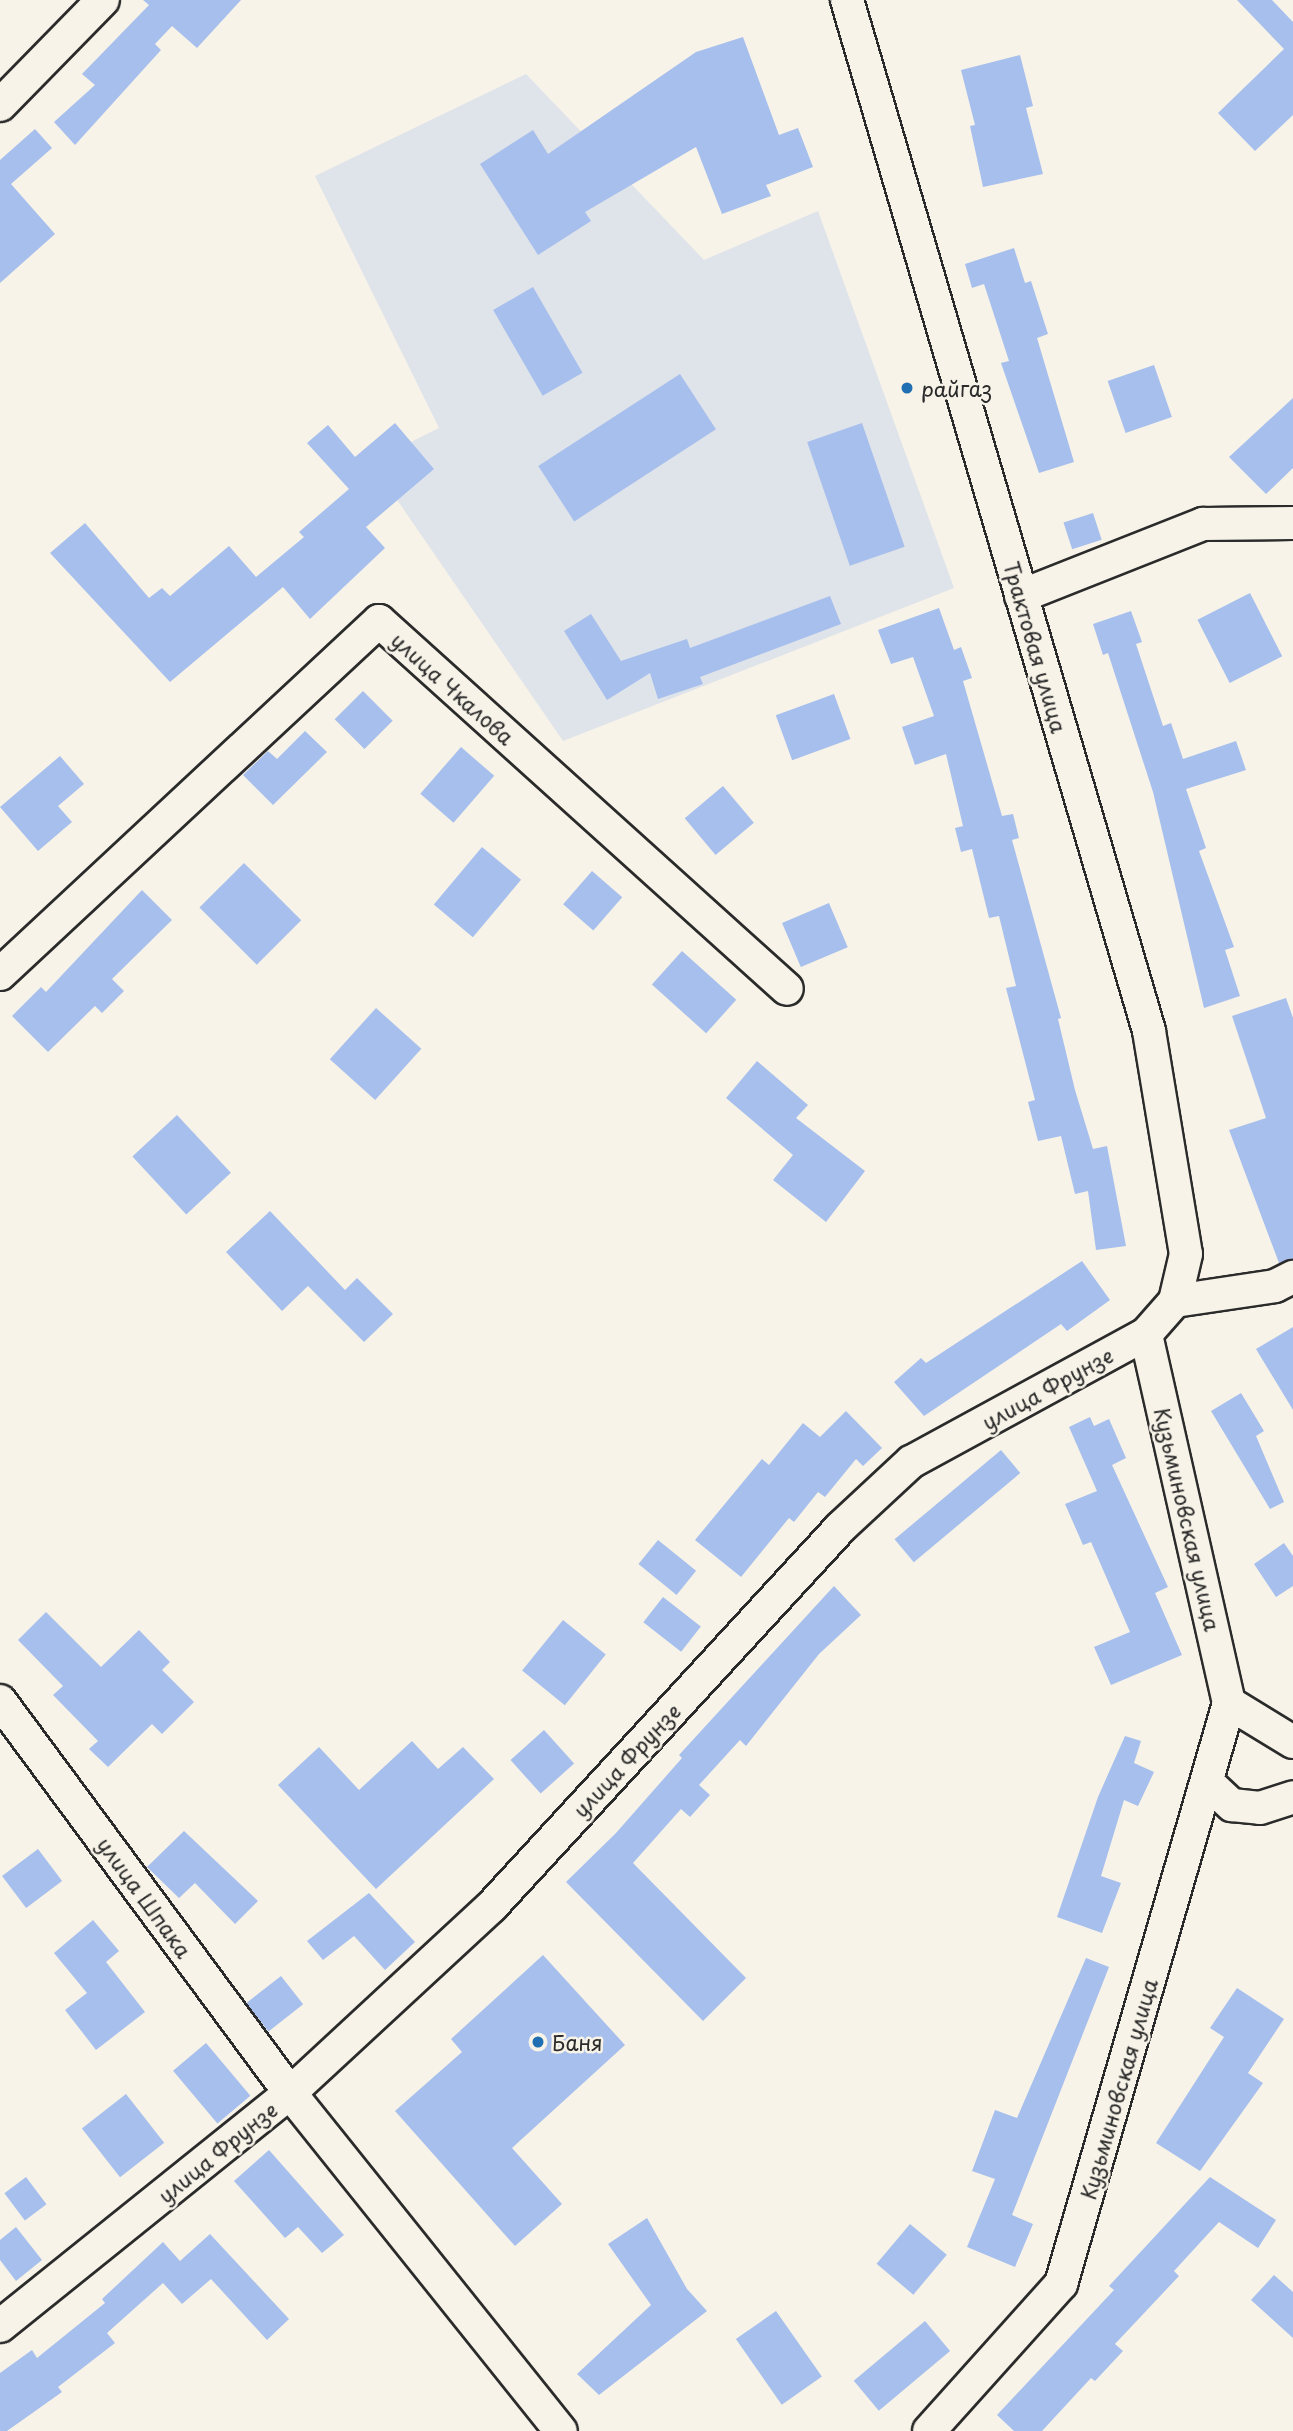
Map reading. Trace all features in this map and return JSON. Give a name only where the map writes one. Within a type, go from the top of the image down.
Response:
[{"type":"street","points":[[0,105],[103,0]]},
{"type":"street","name":"Трактовая улица","points":[[847,0],[1149,1031],[1186,1254],[1175,1301]]},
{"type":"street","points":[[1021,596],[1203,524],[1293,523]]},
{"type":"street","name":"улица Чкалова","points":[[0,974],[379,621],[787,989]]},
{"type":"street","points":[[1175,1301],[1275,1286],[1293,1277]]},
{"type":"street","name":"улица Фрунзе","points":[[0,2326],[290,2093],[491,1907],[841,1527],[911,1462],[1146,1334],[1175,1301]]},
{"type":"street","name":"Кузьминовская улица","points":[[929,2431],[1061,2284],[1229,1703],[1146,1334]]},
{"type":"street","name":"улица Шпака","points":[[0,1701],[290,2093],[561,2431]]},
{"type":"street","points":[[1229,1703],[1293,1742]]},
{"type":"street","points":[[1207,1782],[1232,1805],[1260,1808],[1293,1797]]},
{"type":"shaded area","name":"райгаз","points":[[526,74],[704,260],[818,211],[954,588],[563,741],[371,462],[439,428],[315,176]]},
{"type":"building","points":[[143,0],[241,0],[197,48],[172,26],[155,44],[161,50],[75,145],[54,122],[95,85],[82,74],[149,5]]},
{"type":"building","points":[[1237,0],[1272,0],[1293,22],[1293,115],[1255,151],[1218,113],[1284,49]]},
{"type":"building","points":[[743,37],[779,135],[798,128],[813,167],[766,185],[771,196],[722,214],[696,147],[585,212],[591,221],[538,255],[480,164],[533,130],[548,154],[696,52]]},
{"type":"building","points":[[1020,55],[1033,106],[1026,108],[1043,174],[983,187],[970,126],[975,125],[961,70]]},
{"type":"building","points":[[35,129],[52,148],[11,184],[55,234],[0,283],[0,160]]},
{"type":"building","points":[[1014,248],[1025,283],[1031,281],[1048,334],[1037,338],[1074,462],[1039,473],[1001,363],[1009,361],[984,284],[972,288],[965,264]]},
{"type":"building","points":[[533,287],[582,373],[543,396],[493,310]]},
{"type":"building","points":[[1154,365],[1172,417],[1126,433],[1108,381]]},
{"type":"building","points":[[680,374],[716,429],[574,521],[538,466]]},
{"type":"building","points":[[1293,398],[1293,468],[1266,494],[1229,457]]},
{"type":"building","points":[[395,423],[434,469],[366,527],[385,548],[310,619],[283,587],[170,682],[50,553],[85,523],[149,598],[162,588],[170,596],[229,546],[256,577],[304,537],[299,532],[349,489],[307,443],[328,425],[355,457]]},
{"type":"building","points":[[862,423],[905,547],[850,566],[807,442]]},
{"type":"building","points":[[1093,513],[1102,540],[1072,549],[1064,523]]},
{"type":"building","points":[[1250,593],[1282,656],[1230,683],[1197,620]]},
{"type":"building","points":[[830,596],[841,624],[700,677],[703,684],[658,699],[650,673],[607,700],[564,631],[591,614],[621,661],[687,639],[690,648]]},
{"type":"building","points":[[939,608],[954,650],[961,647],[972,678],[963,681],[1002,816],[1013,814],[1019,838],[1012,840],[1061,1018],[1058,1019],[1075,1090],[1093,1149],[1107,1146],[1126,1246],[1096,1250],[1088,1191],[1075,1194],[1061,1136],[1038,1141],[1028,1102],[1035,1100],[1006,988],[1016,986],[999,916],[989,918],[972,849],[961,852],[955,828],[963,826],[946,754],[915,765],[902,727],[934,716],[913,657],[891,664],[878,630]]},
{"type":"building","points":[[1131,611],[1142,642],[1136,644],[1163,726],[1171,723],[1183,759],[1236,741],[1246,770],[1186,789],[1206,848],[1199,851],[1234,947],[1225,950],[1240,996],[1204,1008],[1153,792],[1108,653],[1103,655],[1093,624]]},
{"type":"building","points":[[363,691],[393,721],[364,749],[335,719]]},
{"type":"building","points":[[834,694],[850,739],[792,760],[776,715]]},
{"type":"building","points":[[305,731],[327,752],[273,805],[243,775],[268,751],[277,759]]},
{"type":"building","points":[[461,747],[494,776],[454,823],[420,794]]},
{"type":"building","points":[[60,756],[84,784],[58,806],[72,822],[38,851],[0,807]]},
{"type":"building","points":[[723,786],[754,823],[716,855],[685,818]]},
{"type":"building","points":[[482,847],[521,880],[473,937],[434,904]]},
{"type":"building","points":[[244,863],[301,920],[257,965],[199,908]]},
{"type":"building","points":[[592,871],[622,897],[593,930],[563,904]]},
{"type":"building","points":[[142,890],[172,920],[112,979],[124,991],[102,1013],[95,1006],[48,1052],[12,1016],[41,987],[46,992]]},
{"type":"building","points":[[829,903],[848,947],[801,967],[782,923]]},
{"type":"building","points":[[682,951],[736,1000],[706,1033],[652,984]]},
{"type":"building","points":[[1286,998],[1293,1018],[1293,1259],[1279,1263],[1229,1130],[1266,1118],[1232,1016]]},
{"type":"building","points":[[376,1008],[421,1049],[375,1100],[330,1059]]},
{"type":"building","points":[[757,1061],[808,1105],[796,1118],[865,1171],[826,1222],[773,1180],[793,1155],[726,1098]]},
{"type":"building","points":[[177,1115],[231,1173],[186,1214],[132,1157]]},
{"type":"building","points":[[270,1211],[345,1290],[357,1278],[393,1314],[364,1342],[308,1286],[282,1311],[226,1252]]},
{"type":"building","points":[[1082,1261],[1110,1300],[1067,1331],[1061,1324],[924,1416],[894,1382],[921,1358],[926,1363]]},
{"type":"building","points":[[1293,1327],[1293,1410],[1256,1349]]},
{"type":"building","points":[[1241,1393],[1264,1431],[1256,1436],[1284,1502],[1270,1509],[1211,1411]]},
{"type":"building","points":[[846,1411],[882,1448],[863,1466],[856,1459],[825,1497],[818,1492],[794,1522],[789,1518],[741,1577],[695,1540],[762,1459],[769,1465],[803,1423],[820,1437]]},
{"type":"building","points":[[1090,1417],[1094,1426],[1109,1419],[1126,1458],[1112,1465],[1168,1587],[1155,1593],[1182,1655],[1111,1685],[1094,1647],[1130,1632],[1091,1542],[1083,1545],[1065,1504],[1097,1491],[1069,1427]]},
{"type":"building","points":[[1001,1450],[1020,1473],[914,1562],[895,1539]]},
{"type":"building","points":[[658,1540],[696,1571],[677,1595],[638,1564]]},
{"type":"building","points":[[1284,1543],[1293,1556],[1293,1586],[1276,1597],[1254,1564]]},
{"type":"building","points":[[834,1586],[861,1615],[819,1654],[746,1746],[740,1740],[699,1785],[710,1795],[690,1817],[681,1809],[633,1863],[746,1978],[703,2021],[566,1882],[616,1833],[682,1758],[679,1755]]},
{"type":"building","points":[[663,1597],[701,1627],[681,1652],[643,1622]]},
{"type":"building","points":[[46,1612],[101,1667],[139,1630],[170,1662],[162,1670],[194,1702],[162,1734],[152,1724],[108,1767],[89,1749],[98,1741],[53,1695],[63,1686],[18,1640]]},
{"type":"building","points":[[563,1620],[606,1655],[565,1705],[522,1671]]},
{"type":"building","points":[[544,1730],[574,1763],[541,1794],[511,1760]]},
{"type":"building","points":[[1125,1736],[1141,1741],[1134,1763],[1154,1772],[1138,1806],[1124,1800],[1101,1876],[1121,1883],[1102,1933],[1057,1917],[1098,1797]]},
{"type":"building","points":[[412,1741],[438,1769],[463,1747],[494,1779],[376,1889],[278,1785],[319,1747],[359,1790]]},
{"type":"building","points":[[184,1831],[258,1901],[235,1924],[195,1883],[179,1898],[147,1867]]},
{"type":"building","points":[[38,1849],[62,1881],[26,1908],[2,1876]]},
{"type":"building","points":[[369,1893],[415,1942],[385,1970],[354,1936],[323,1960],[307,1941]]},
{"type":"building","points":[[93,1920],[119,1951],[106,1962],[145,2012],[96,2050],[65,2010],[87,1993],[54,1953]]},
{"type":"building","points":[[543,1955],[625,2045],[512,2148],[562,2204],[515,2246],[395,2111],[462,2052],[451,2039]]},
{"type":"building","points":[[1086,1958],[1109,1967],[1012,2215],[1033,2224],[1015,2267],[967,2247],[995,2179],[972,2171],[995,2110],[1017,2118]]},
{"type":"building","points":[[281,1976],[303,2004],[268,2031],[246,2003]]},
{"type":"building","points":[[1237,1988],[1284,2019],[1248,2073],[1263,2083],[1200,2171],[1156,2143],[1224,2037],[1210,2028]]},
{"type":"building","points":[[206,2043],[250,2096],[217,2123],[173,2071]]},
{"type":"building","points":[[126,2094],[164,2143],[120,2177],[82,2128]]},
{"type":"building","points":[[269,2150],[344,2235],[322,2253],[298,2227],[285,2238],[234,2181]]},
{"type":"building","points":[[26,2177],[46,2204],[25,2220],[4,2193]]},
{"type":"building","points":[[1210,2177],[1276,2220],[1258,2248],[1219,2222],[1174,2271],[1179,2276],[1115,2344],[1123,2351],[1095,2381],[1091,2378],[1042,2431],[1014,2431],[997,2415],[1114,2290],[1109,2286]]},
{"type":"building","points":[[647,2218],[687,2289],[707,2311],[599,2395],[577,2374],[651,2305],[608,2244]]},
{"type":"building","points":[[910,2224],[947,2255],[913,2295],[877,2264]]},
{"type":"building","points":[[16,2227],[42,2260],[16,2281],[0,2260],[0,2240]]},
{"type":"building","points":[[210,2234],[289,2319],[267,2340],[211,2279],[182,2304],[163,2283],[107,2333],[115,2343],[58,2387],[62,2392],[7,2431],[0,2431],[0,2373],[32,2350],[37,2358],[105,2303],[102,2299],[163,2242],[180,2261]]},
{"type":"building","points":[[1274,2275],[1293,2292],[1293,2338],[1251,2300]]},
{"type":"building","points":[[776,2311],[822,2377],[782,2405],[736,2339]]},
{"type":"building","points":[[925,2321],[950,2351],[879,2411],[854,2381]]},
{"type":"place","name":"райгаз","points":[[907,388]]},
{"type":"place","name":"Баня","points":[[538,2042]]}]
